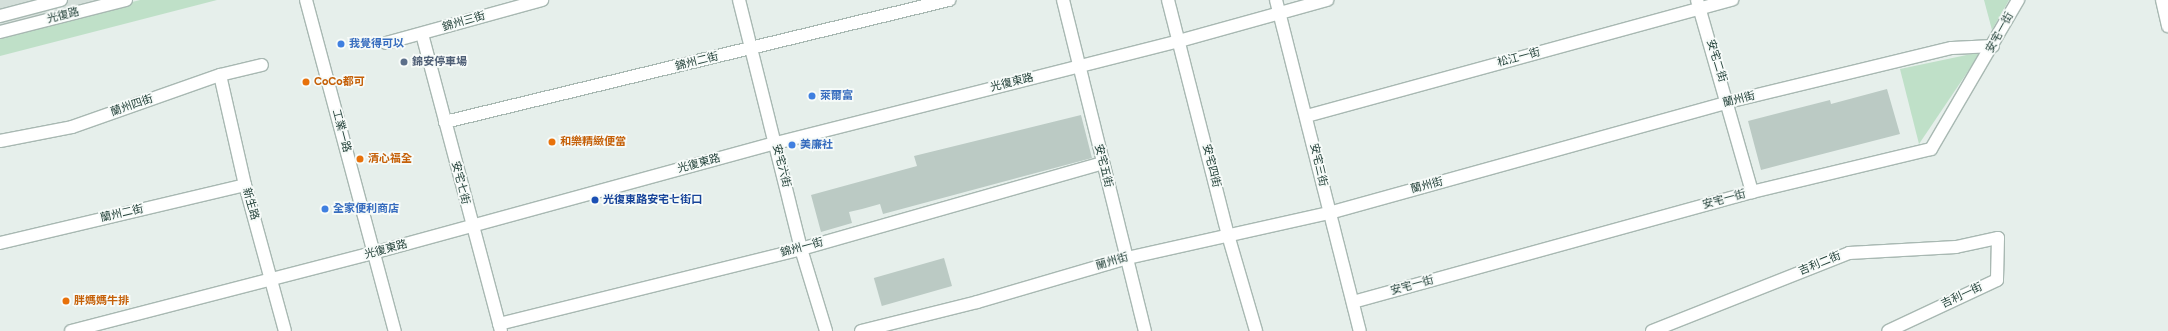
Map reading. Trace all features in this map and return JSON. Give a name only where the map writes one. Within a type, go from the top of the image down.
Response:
[{"type":"street","name":"光復路","points":[[0,16],[61,0]]},
{"type":"street","name":"光復路","points":[[0,32],[126,0]]},
{"type":"street","name":"工業一路","points":[[306,0],[395,331]]},
{"type":"street","name":"錦州三街","points":[[386,43],[542,0]]},
{"type":"street","name":"安宅六街","points":[[739,0],[776,143],[801,249],[826,331]]},
{"type":"street","name":"錦州二街","points":[[445,122],[949,0]]},
{"type":"street","name":"安宅五街","points":[[1063,0],[1102,163],[1145,331]]},
{"type":"street","name":"安宅四街","points":[[1168,0],[1228,235],[1256,331]]},
{"type":"street","name":"安宅三街","points":[[1276,0],[1307,116],[1329,213],[1360,331]]},
{"type":"street","name":"光復東路","points":[[71,331],[272,280],[776,143],[1179,41],[1279,12],[1327,0]]},
{"type":"street","name":"松江一街","points":[[1307,116],[1698,4],[1732,0]]},
{"type":"street","name":"安宅一街","points":[[1353,302],[1752,192],[1931,150],[1993,46],[2018,0]]},
{"type":"street","points":[[2162,0],[2168,26]]},
{"type":"street","name":"安宅二街","points":[[1698,4],[1728,102],[1752,192]]},
{"type":"street","name":"安宅七街","points":[[422,34],[471,226],[500,328]]},
{"type":"street","name":"蘭州街","points":[[861,331],[977,302],[1127,258],[1329,213],[1728,102],[1952,48],[1993,46]]},
{"type":"street","name":"蘭州四街","points":[[0,141],[72,127],[220,75],[262,65]]},
{"type":"street","name":"新生路","points":[[220,75],[245,185],[285,331]]},
{"type":"street","name":"錦州一街","points":[[500,328],[801,249],[1102,163]]},
{"type":"street","name":"蘭州二街","points":[[0,244],[245,185]]},
{"type":"street","name":"吉利二街","points":[[1652,331],[1849,253],[1956,247],[1998,238]]},
{"type":"street","name":"吉利一街","points":[[1888,331],[1997,280],[1998,238]]},
{"type":"shaded area","points":[[0,0],[99,0],[0,26]]},
{"type":"green space","points":[[140,0],[217,0],[0,56],[0,35]]},
{"type":"green space","points":[[1984,0],[2009,0],[1992,30]]},
{"type":"green space","points":[[1981,52],[1919,144],[1900,69]]},
{"type":"building","points":[[1887,89],[1900,134],[1761,170],[1748,121],[1830,100],[1831,104]]},
{"type":"building","points":[[1081,115],[1092,158],[883,214],[880,204],[849,212],[852,223],[821,232],[811,195],[917,166],[914,156]]},
{"type":"building","points":[[944,258],[952,286],[882,306],[874,278]]},
{"type":"place","name":"我覺得可以","points":[[341,44]]},
{"type":"place","name":"錦安停車場","points":[[404,62]]},
{"type":"place","name":"CoCo都可","points":[[306,82]]},
{"type":"place","name":"萊爾富","points":[[812,96]]},
{"type":"place","name":"和樂精緻便當","points":[[552,142]]},
{"type":"place","name":"美廉社","points":[[792,145]]},
{"type":"place","name":"清心福全","points":[[360,159]]},
{"type":"place","name":"光復東路安宅七街口","points":[[595,200]]},
{"type":"place","name":"全家便利商店","points":[[325,209]]},
{"type":"place","name":"胖媽媽牛排","points":[[66,301]]}]
